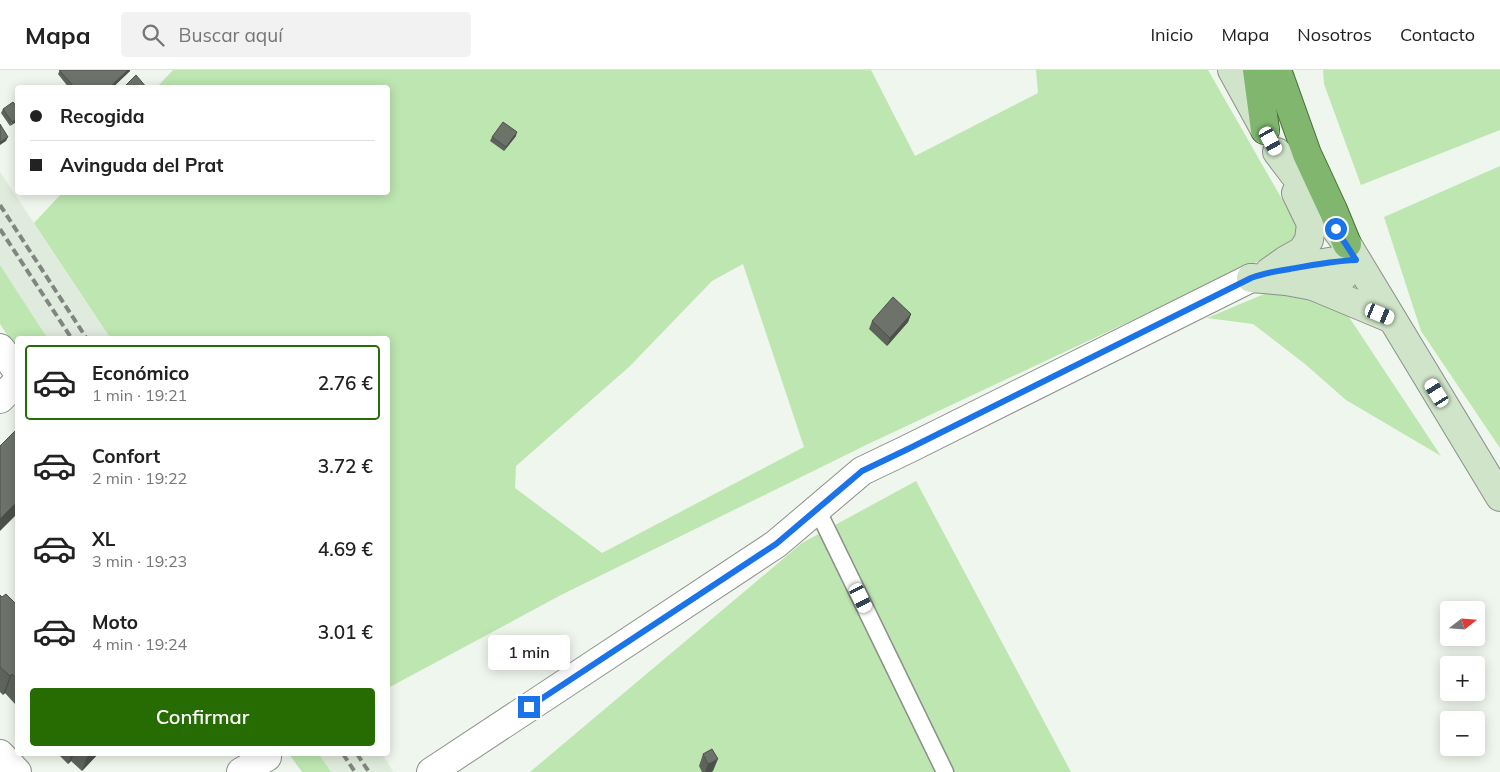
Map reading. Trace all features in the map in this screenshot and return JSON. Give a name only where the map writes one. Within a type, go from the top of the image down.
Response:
[{"type":"highway","points":[[1257,70],[1271,141]]},
{"type":"highway","points":[[1280,74],[1307,154],[1351,252]]},
{"type":"main road","points":[[1232,70],[1271,141],[1310,224],[1309,240],[1302,251],[1260,275]]},
{"type":"main road","points":[[1271,141],[1351,252],[1500,497]]},
{"type":"main road","points":[[1260,275],[1335,261],[1351,252]]},
{"type":"main road","points":[[1313,286],[1330,285],[1342,278],[1351,252]]},
{"type":"main road","points":[[1260,275],[1313,286],[1392,319]]},
{"type":"street","points":[[430,772],[776,544],[862,471],[1260,275]]},
{"type":"street","points":[[0,348],[15,368]]},
{"type":"street","points":[[0,399],[15,384]]},
{"type":"street","points":[[0,754],[18,772]]},
{"type":"street","points":[[241,772],[266,756]]},
{"type":"lane","points":[[817,509],[945,772]]},
{"type":"shaded area","points":[[0,172],[109,336],[46,336],[0,265]]},
{"type":"shaded area","points":[[320,756],[384,756],[393,772],[331,772]]},
{"type":"green space","points":[[173,70],[871,70],[915,156],[1038,93],[1036,70],[1208,70],[1302,234],[1276,253],[866,445],[561,595],[390,687],[390,336],[109,336],[34,223],[60,195],[390,195],[390,85],[159,85]],"holes":[[[743,264],[804,447],[602,553],[515,488],[516,466],[629,367],[712,281]]]},
{"type":"green space","points":[[1323,70],[1500,70],[1500,130],[1361,185],[1324,84]]},
{"type":"green space","points":[[1500,166],[1500,448],[1421,331],[1384,217]]},
{"type":"green space","points":[[0,265],[46,336],[15,336],[15,347],[0,324]]},
{"type":"green space","points":[[1269,292],[1343,308],[1441,456],[1346,400],[1305,364],[1253,324],[1207,318]]},
{"type":"green space","points":[[916,481],[1071,772],[530,772],[802,543]]},
{"type":"green space","points":[[290,756],[320,756],[331,772],[302,772]]},
{"type":"building","points":[[59,70],[128,70],[112,85],[72,85]]},
{"type":"building","points":[[136,75],[144,85],[126,85]]},
{"type":"building","points":[[13,102],[15,104],[15,120],[12,122],[3,109]]},
{"type":"building","points":[[503,122],[517,132],[506,147],[492,137]]},
{"type":"building","points":[[0,124],[8,137],[0,142]]},
{"type":"building","points":[[893,297],[911,314],[890,338],[872,321]]},
{"type":"building","points":[[15,431],[15,504],[0,519],[0,446]]},
{"type":"building","points":[[6,594],[15,603],[15,677],[12,674],[10,676],[0,667],[0,595],[2,597]]},
{"type":"building","points":[[712,749],[718,759],[708,764],[703,754]]},
{"type":"railway","points":[[0,205],[85,336]]},
{"type":"railway","points":[[0,229],[70,336]]},
{"type":"railway","points":[[344,756],[355,772]]},
{"type":"railway","points":[[358,756],[369,772]]},
{"type":"route","points":[[529,707],[776,544],[862,471],[1251,278],[1269,272],[1313,264],[1356,260],[1336,229]]}]
